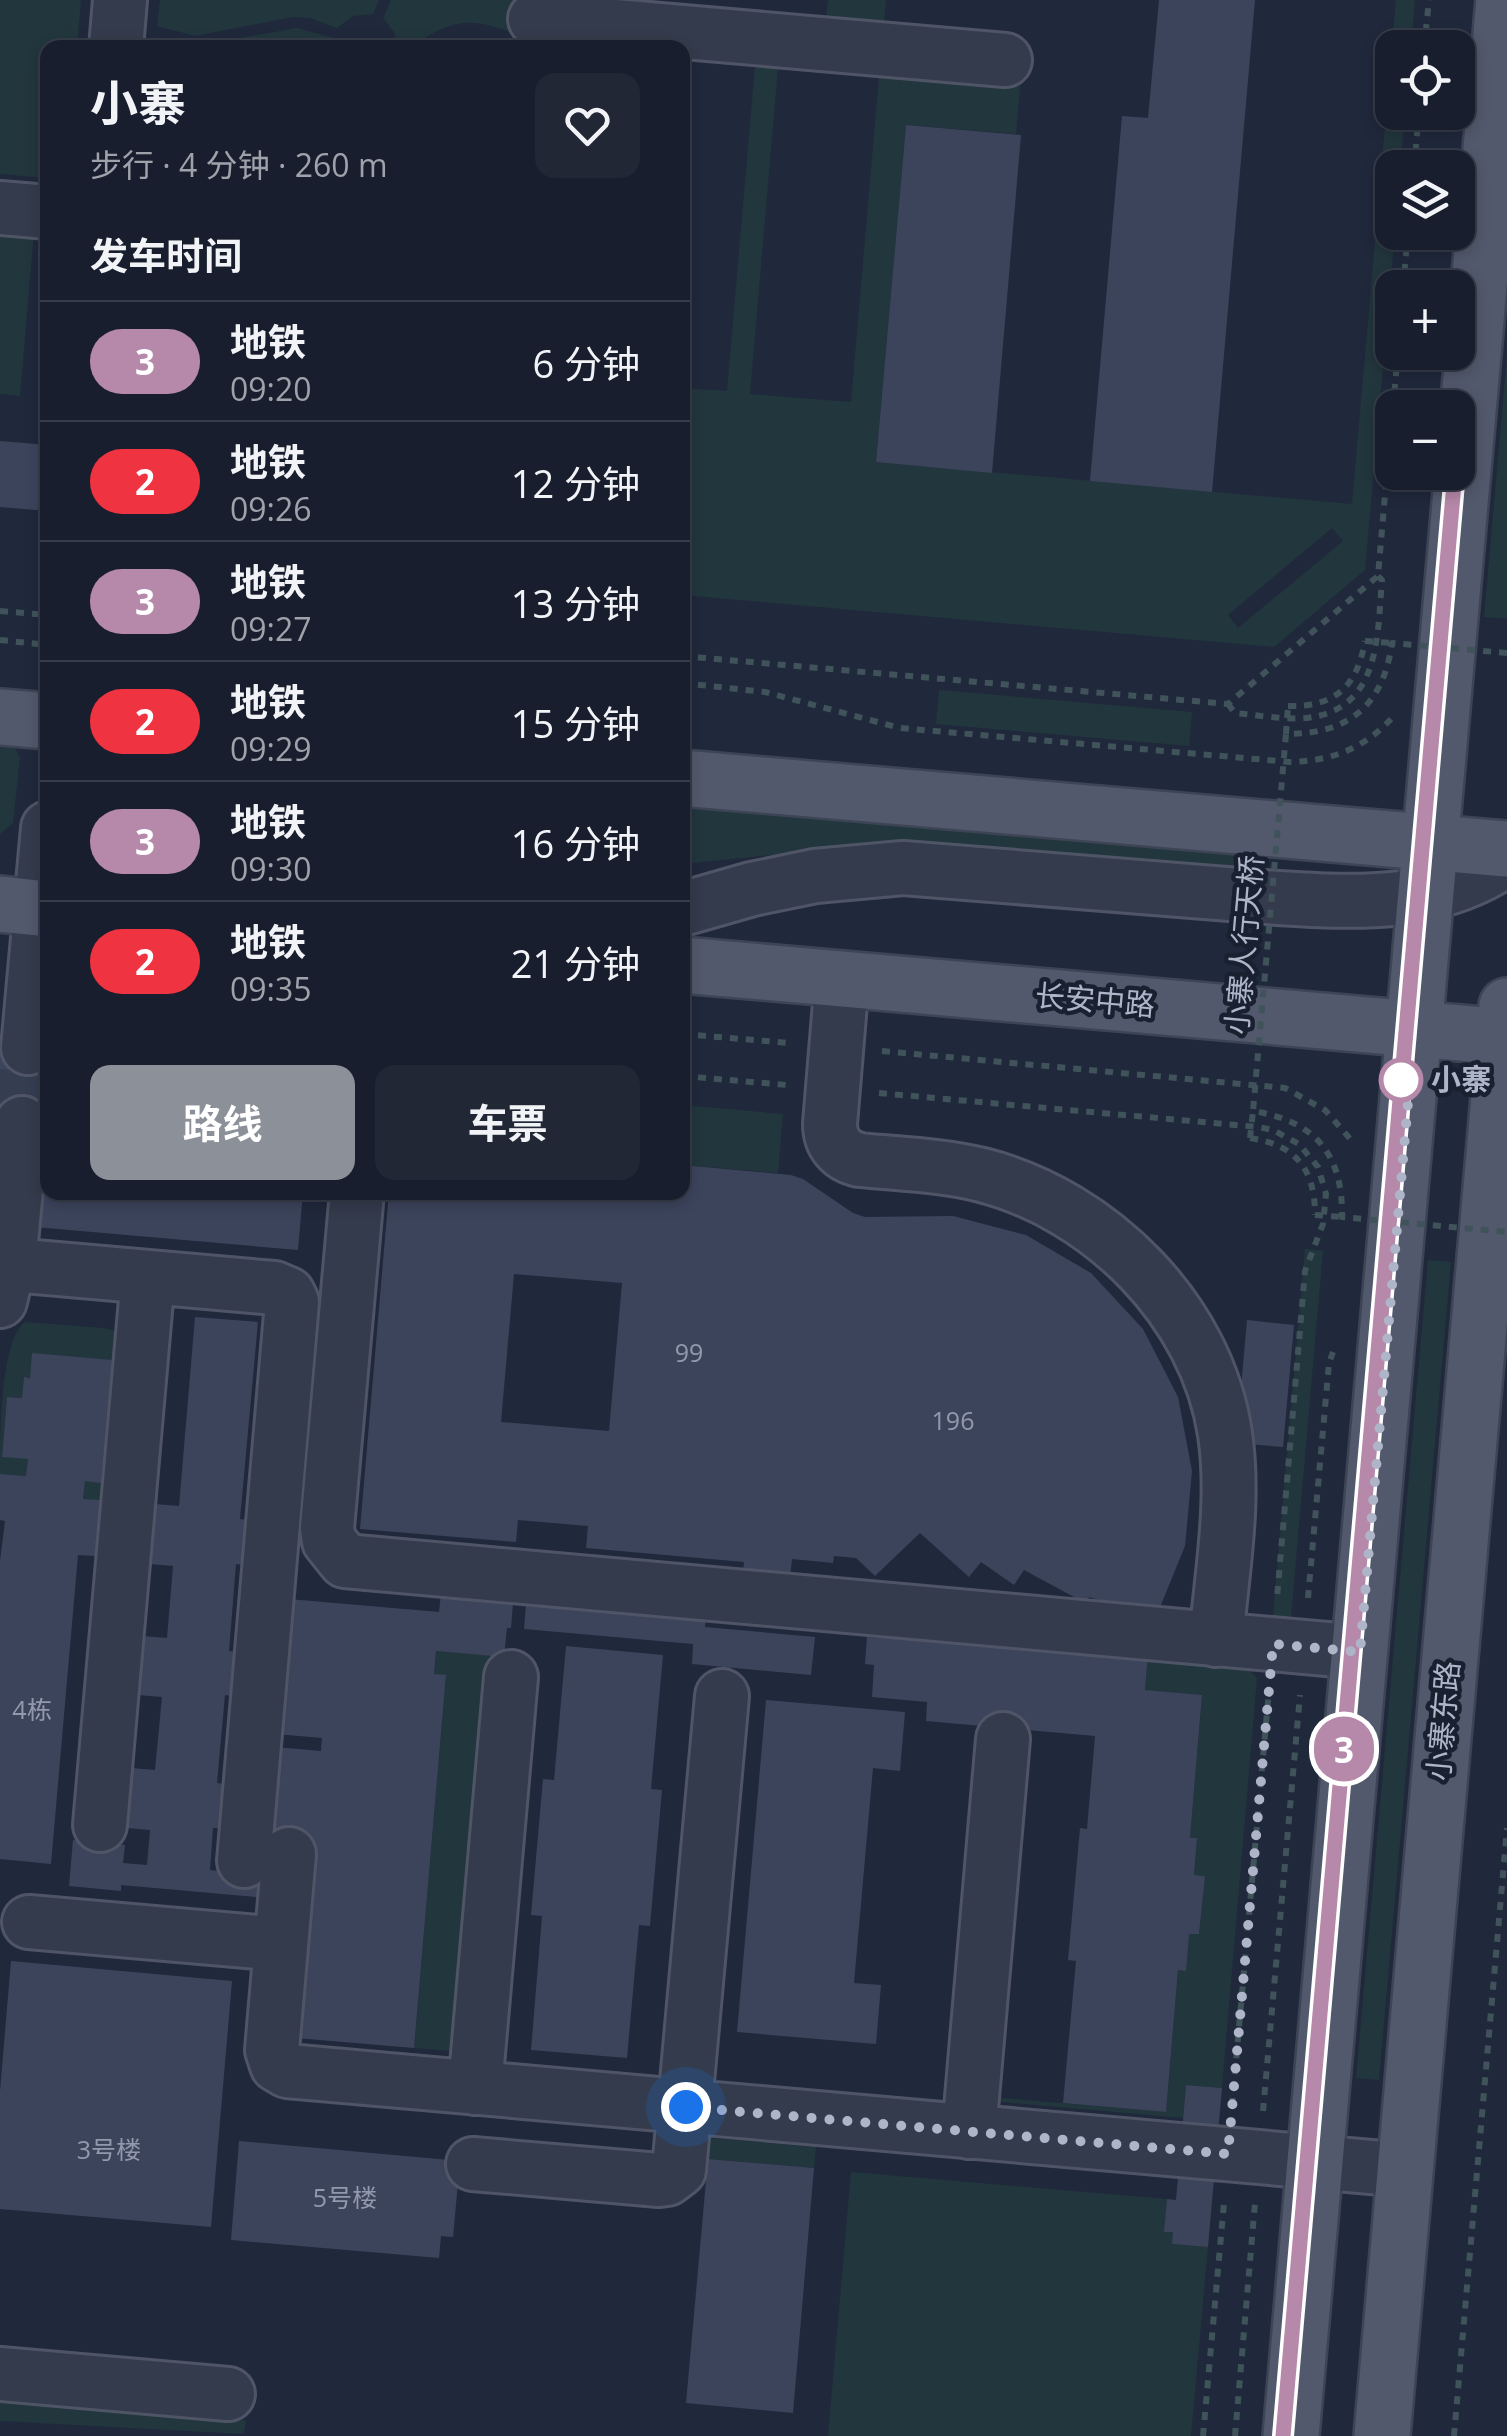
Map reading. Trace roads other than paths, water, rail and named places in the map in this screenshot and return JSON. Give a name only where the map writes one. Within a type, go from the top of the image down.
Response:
[{"type":"main road","points":[[1291,2436],[1504,0]]},
{"type":"main road","points":[[0,717],[40,720]]},
{"type":"main road","points":[[690,779],[1428,868],[1507,849]]},
{"type":"main road","name":"长安中路","points":[[690,966],[1414,1029],[1506,1026]]},
{"type":"main road","name":"小寨东路","points":[[1382,2436],[1506,1026]]},
{"type":"street","points":[[117,40],[120,0]]},
{"type":"street","points":[[535,22],[1005,60]]},
{"type":"street","points":[[0,208],[40,211]]},
{"type":"street","points":[[690,907],[815,876],[903,868],[1334,902],[1394,900],[1428,868],[1458,886],[1507,860]]},
{"type":"street","points":[[28,1048],[29,907],[40,861]]},
{"type":"street","points":[[842,979],[830,1124],[832,1137],[842,1153],[860,1160],[981,1175],[1060,1207],[1112,1243],[1166,1296],[1204,1362],[1225,1433],[1228,1509],[1216,1640]]},
{"type":"street","points":[[22,1123],[3,1276],[148,1276],[274,1288],[288,1294],[292,1302],[267,1858],[281,1944],[272,2050],[279,2068],[1405,2170]]},
{"type":"street","points":[[356,1200],[327,1528],[329,1542],[346,1561],[1360,1652]]},
{"type":"street","points":[[100,1825],[148,1276]]},
{"type":"street","points":[[475,2088],[510,1678]]},
{"type":"street","points":[[473,2164],[667,2179],[679,2170],[722,1696]]},
{"type":"street","points":[[968,2132],[1003,1739]]},
{"type":"street","points":[[29,1922],[281,1944]]},
{"type":"street","points":[[0,2374],[228,2394]]},
{"type":"tunnel","points":[[22,1123],[28,1048]]},
{"type":"metro line","name":"3","points":[[1283,2436],[1453,490]]},
{"type":"place","name":"小寨","points":[[1401,1080]]}]
